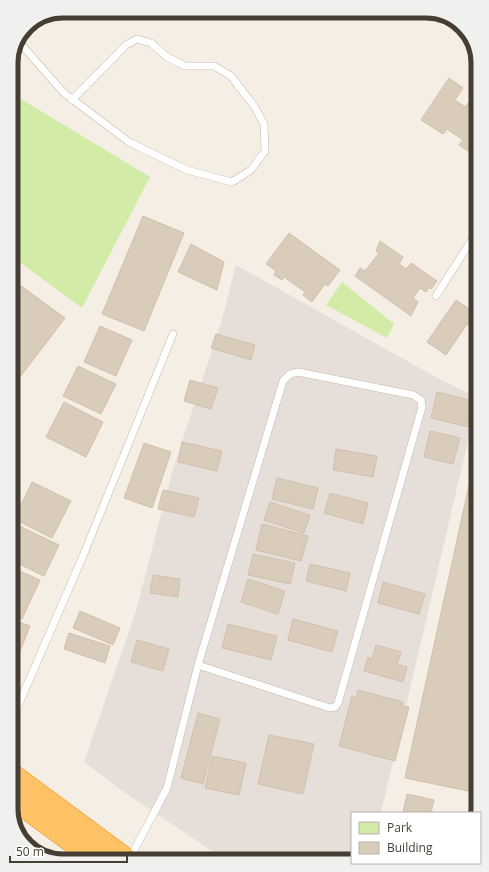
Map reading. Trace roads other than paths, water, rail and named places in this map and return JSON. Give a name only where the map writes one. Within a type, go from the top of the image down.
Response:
[{"type":"highway","points":[[18,779],[120,854]]},
{"type":"highway","points":[[18,802],[89,854]]},
{"type":"lane","points":[[22,46],[64,93],[72,100],[129,142],[195,172],[232,182],[251,170],[265,151],[264,124],[254,106],[231,76],[214,66],[185,66],[167,57],[151,43],[137,39],[126,45],[72,100]]},
{"type":"lane","points":[[436,296],[471,241]]},
{"type":"lane","points":[[18,706],[83,556],[173,334]]},
{"type":"lane","points":[[131,854],[167,788],[198,665],[283,381],[290,374],[298,372],[413,395],[421,400],[422,408],[338,703],[335,707],[330,708],[198,665]]}]
